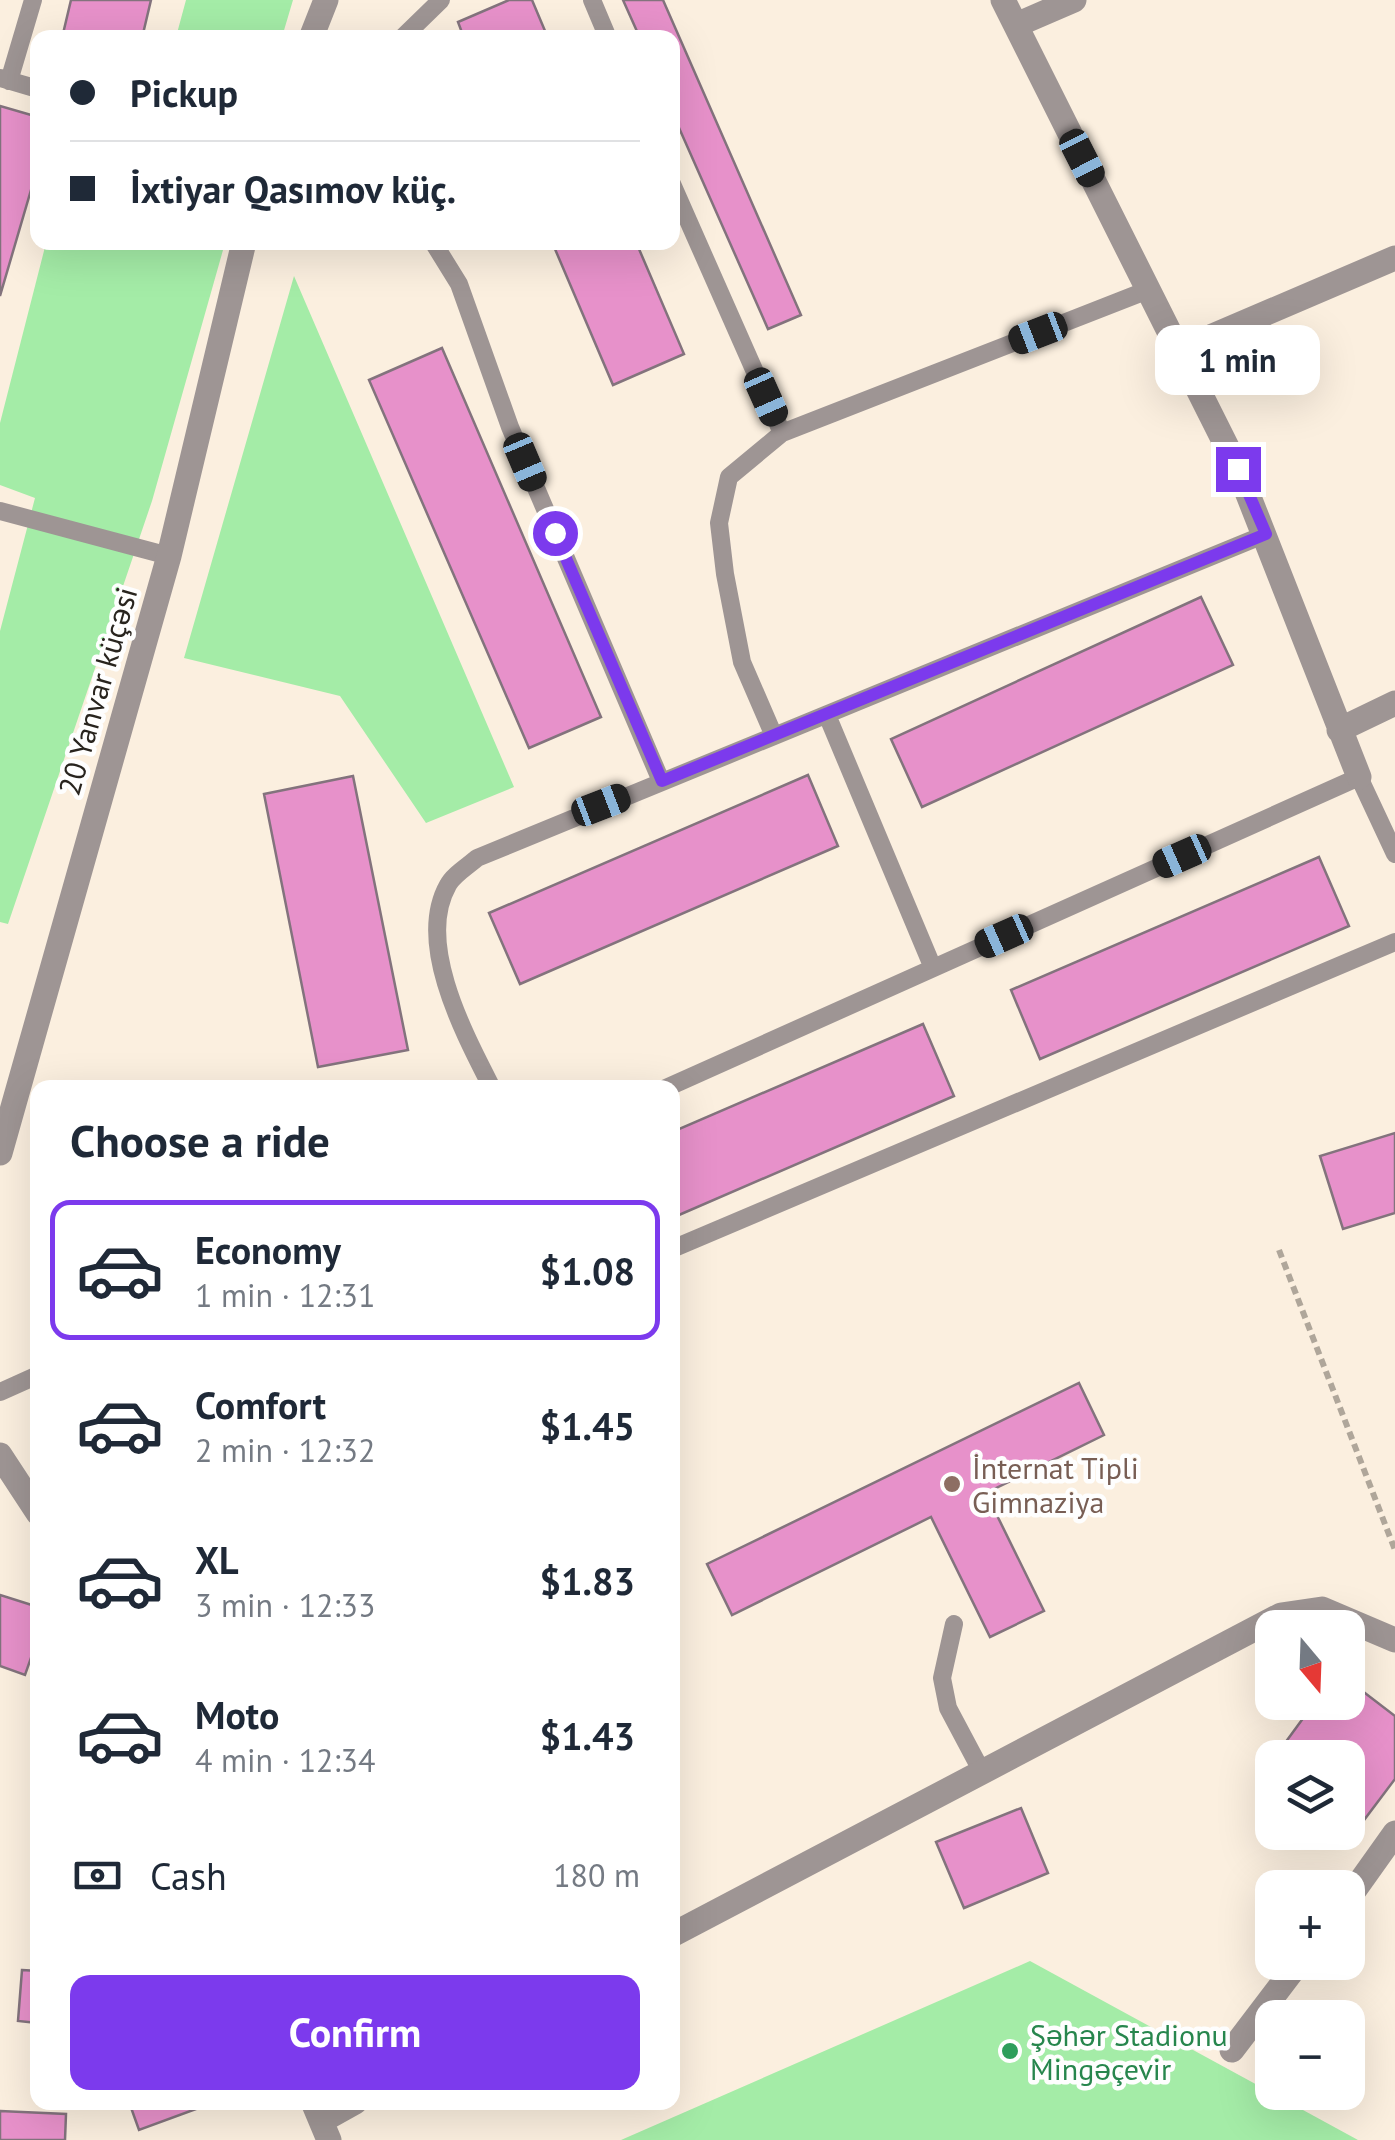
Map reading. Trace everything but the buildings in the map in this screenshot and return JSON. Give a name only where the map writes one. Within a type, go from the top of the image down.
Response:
[{"type":"street","points":[[315,30],[326,0]]},
{"type":"street","points":[[1003,0],[1180,350],[1266,534],[1359,777]]},
{"type":"street","points":[[1016,24],[1074,0]]},
{"type":"street","name":"20 Yanvar küçəsi","points":[[0,1153],[5,1113],[169,556],[242,250]]},
{"type":"street","points":[[1180,350],[1395,258]]},
{"type":"street","points":[[1339,730],[1395,702]]},
{"type":"street","points":[[0,1455],[30,1501]]},
{"type":"street","points":[[680,1931],[1281,1615],[1322,1609],[1395,1640]]},
{"type":"street","points":[[1365,1875],[1395,1834]]},
{"type":"street","points":[[1232,2050],[1285,1980]]},
{"type":"lane","points":[[30,87],[4,80],[33,0]]},
{"type":"lane","points":[[410,30],[440,0]]},
{"type":"lane","points":[[592,0],[605,30]]},
{"type":"lane","points":[[680,202],[782,433]]},
{"type":"lane","points":[[438,250],[459,284],[510,427],[662,781]]},
{"type":"lane","points":[[774,736],[742,662],[719,523],[728,477],[782,433],[1148,290]]},
{"type":"lane","points":[[0,510],[169,556]]},
{"type":"lane","points":[[488,1080],[468,1043],[444,980],[436,923],[448,883],[477,858],[1266,534]]},
{"type":"lane","points":[[827,715],[934,968]]},
{"type":"lane","points":[[680,1082],[1359,777],[1395,854]]},
{"type":"lane","points":[[680,1246],[1395,942]]},
{"type":"lane","points":[[0,1392],[30,1379]]},
{"type":"lane","points":[[954,1624],[942,1678],[948,1708],[982,1772]]},
{"type":"path","points":[[1279,1250],[1395,1550]]},
{"type":"green space","points":[[186,0],[293,0],[284,30],[178,30]]},
{"type":"green space","points":[[44,250],[223,250],[152,501],[8,924],[0,922],[0,631],[35,498],[0,485],[0,423]]},
{"type":"green space","points":[[294,276],[514,787],[426,823],[340,696],[184,658]]},
{"type":"green space","name":"Şəhər Stadionu Mingəçevir","points":[[1030,1961],[1255,2084],[1255,2110],[1303,2110],[1358,2140],[621,2140]]},
{"type":"place","name":"İnternat Tipli Gimnaziya","points":[[952,1484]]},
{"type":"place","name":"Şəhər Stadionu Mingəçevir","points":[[1010,2051]]},
{"type":"route","points":[[555,533],[662,781],[1266,534],[1238,469]]}]
